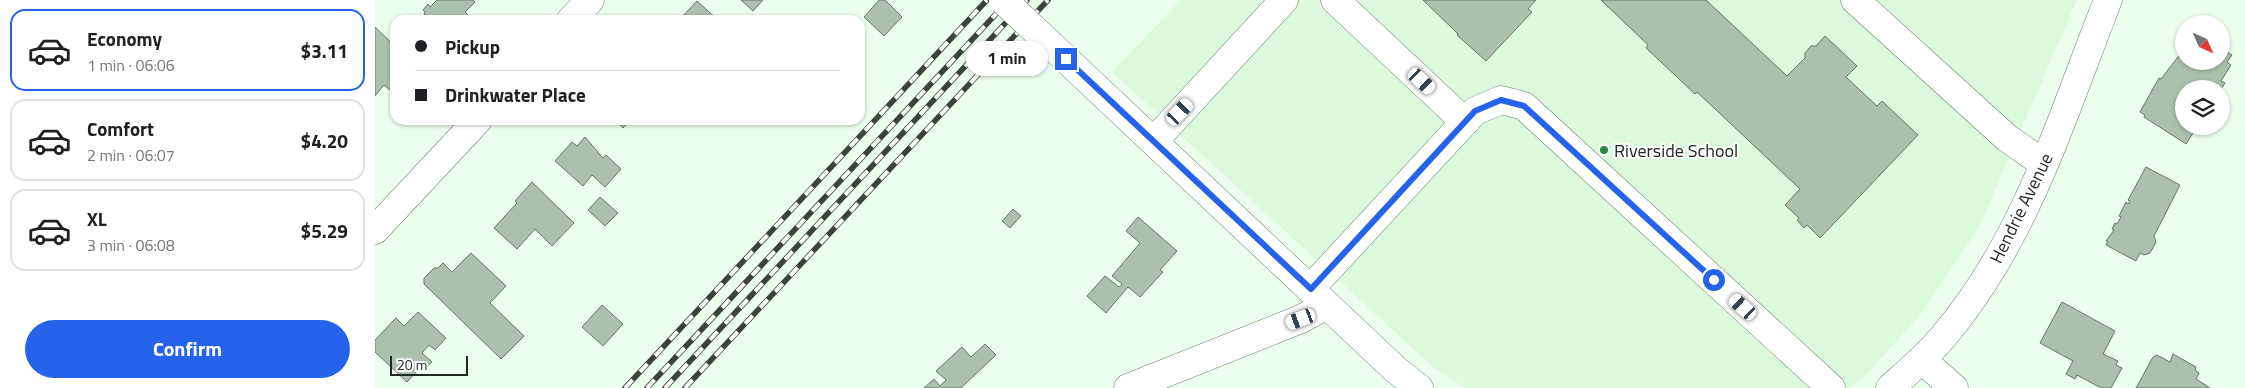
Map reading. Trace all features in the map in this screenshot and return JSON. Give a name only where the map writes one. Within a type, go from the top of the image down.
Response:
[{"type":"street","points":[[576,15],[589,0]]},
{"type":"street","points":[[1003,0],[1395,369],[1419,388]]},
{"type":"street","points":[[1154,141],[1284,0]]},
{"type":"street","points":[[1335,0],[1465,122]]},
{"type":"street","points":[[1855,0],[2007,138],[2044,164]]},
{"type":"street","name":"Hendrie Avenue","points":[[1890,388],[1922,360],[1957,320],[1989,272],[2019,220],[2044,164],[2108,0]]},
{"type":"street","points":[[1128,388],[1301,319],[1475,111],[1501,100],[1524,106],[1831,388]]},
{"type":"street","points":[[375,230],[473,125]]},
{"type":"street","points":[[1922,360],[1954,388]]},
{"type":"shaded area","name":"Riverside School","points":[[1181,0],[2077,0],[1979,227],[1920,315],[1863,378],[1849,388],[1465,388],[1433,367],[1112,72]]},
{"type":"building","points":[[437,0],[473,0],[475,2],[465,12],[468,15],[425,15],[423,10],[428,4],[430,7]]},
{"type":"building","points":[[741,0],[763,0],[753,11]]},
{"type":"building","points":[[879,0],[885,0],[902,17],[884,36],[865,16]]},
{"type":"building","points":[[1423,0],[1536,0],[1528,9],[1532,12],[1486,61]]},
{"type":"building","points":[[1601,0],[1706,0],[1787,76],[1805,58],[1805,53],[1811,46],[1816,46],[1825,36],[1857,66],[1846,77],[1877,106],[1882,101],[1918,135],[1820,238],[1807,225],[1804,228],[1797,220],[1799,218],[1785,205],[1800,189],[1697,92],[1695,94],[1646,48],[1648,45]]},
{"type":"building","points":[[697,1],[712,15],[684,15]]},
{"type":"building","points":[[375,27],[390,41],[390,90],[384,85],[375,96]]},
{"type":"building","points":[[2175,61],[2175,70],[2228,70],[2222,80],[2175,80],[2175,135],[2192,135],[2186,144],[2144,117],[2145,115],[2140,112],[2159,78],[2161,79]]},
{"type":"building","points":[[585,137],[603,158],[606,155],[621,169],[605,187],[592,175],[583,186],[555,161],[572,142],[577,146]]},
{"type":"building","points":[[2146,167],[2180,185],[2154,236],[2156,242],[2150,253],[2144,255],[2140,253],[2136,261],[2106,245],[2108,241],[2106,241],[2114,230],[2112,229],[2115,223],[2117,224],[2121,217],[2119,216],[2126,202],[2128,204],[2130,201],[2128,200]]},
{"type":"building","points":[[532,182],[574,223],[552,246],[535,229],[517,249],[494,228],[517,203],[515,201]]},
{"type":"building","points":[[600,197],[618,213],[605,226],[588,210]]},
{"type":"building","points":[[1013,209],[1021,216],[1010,228],[1002,221]]},
{"type":"building","points":[[1138,217],[1177,251],[1160,270],[1163,272],[1140,297],[1128,287],[1106,313],[1087,296],[1105,276],[1119,287],[1122,284],[1112,276],[1140,243],[1126,231]]},
{"type":"building","points":[[471,253],[506,286],[490,303],[524,336],[501,359],[424,284],[424,278],[434,268],[438,268],[443,263],[452,272]]},
{"type":"building","points":[[2062,302],[2115,331],[2103,354],[2118,361],[2116,365],[2122,368],[2111,388],[2101,388],[2077,375],[2075,379],[2066,374],[2073,361],[2040,343]]},
{"type":"building","points":[[602,305],[623,324],[603,346],[582,327]]},
{"type":"building","points":[[418,312],[446,338],[435,350],[429,345],[422,353],[432,362],[424,370],[421,367],[407,382],[375,352],[375,340],[396,318],[404,326]]},
{"type":"building","points":[[985,344],[996,355],[961,388],[924,388],[934,379],[940,386],[946,380],[936,371],[962,347],[971,357]]},
{"type":"building","points":[[2173,354],[2196,367],[2195,370],[2199,373],[2196,379],[2210,388],[2136,388],[2153,357],[2157,355],[2170,362]]},
{"type":"railway","points":[[625,388],[987,0]]},
{"type":"railway","points":[[647,388],[1009,0]]},
{"type":"railway","points":[[665,388],[1027,0]]},
{"type":"railway","points":[[685,388],[1048,0]]},
{"type":"place","name":"Riverside School","points":[[1604,150]]},
{"type":"route","points":[[1066,59],[1311,289],[1475,111],[1501,100],[1524,106],[1714,280]]}]
